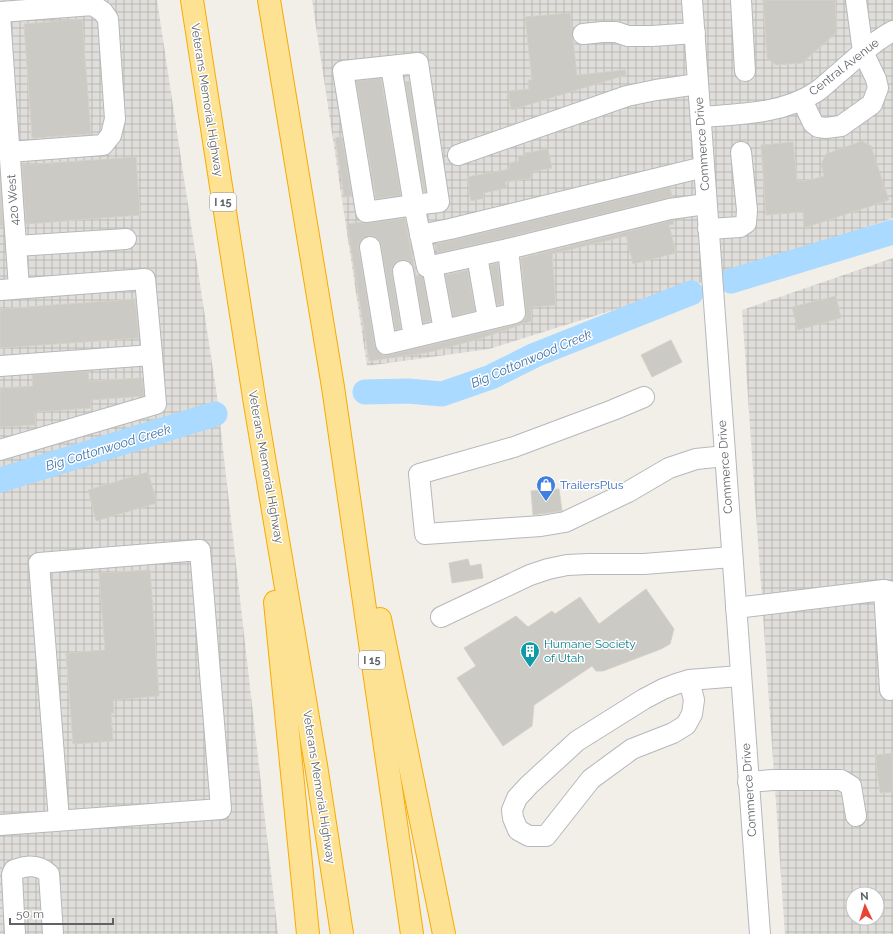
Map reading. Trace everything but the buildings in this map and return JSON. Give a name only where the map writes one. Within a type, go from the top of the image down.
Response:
[{"type":"highway","name":"Veterans Memorial Highway","points":[[192,0],[255,404],[315,757],[342,934]]},
{"type":"highway","name":"I 15","points":[[268,0],[333,386],[412,934]]},
{"type":"highway","points":[[333,386],[444,934]]},
{"type":"highway","points":[[255,404],[308,934]]},
{"type":"street","name":"Commerce Drive","points":[[692,0],[740,676],[760,934]]},
{"type":"street","points":[[741,0],[745,71]]},
{"type":"street","points":[[802,100],[813,123],[818,127],[826,128],[841,126],[872,104],[878,88],[876,79],[863,52],[856,0]]},
{"type":"street","points":[[0,12],[93,5],[103,12],[108,20],[115,119],[111,135],[102,145],[9,152]]},
{"type":"street","name":"420 West","points":[[0,15],[16,246],[10,289]]},
{"type":"street","name":"Central Avenue","points":[[701,117],[758,112],[802,100],[817,91],[863,52],[893,31]]},
{"type":"street","points":[[583,34],[616,32],[628,36],[652,36],[695,33]]},
{"type":"street","points":[[418,62],[439,202],[414,206],[366,212],[343,71],[418,62]]},
{"type":"street","points":[[391,66],[414,206],[420,235],[430,266],[444,330]]},
{"type":"street","points":[[458,155],[627,96],[698,84]]},
{"type":"street","points":[[708,229],[740,226],[746,223],[747,210],[741,152]]},
{"type":"street","points":[[420,235],[704,167]]},
{"type":"street","points":[[375,276],[508,249],[670,208],[706,204]]},
{"type":"street","points":[[16,246],[126,239]]},
{"type":"street","points":[[370,247],[386,344],[515,312],[508,249]]},
{"type":"street","points":[[477,256],[488,319]]},
{"type":"street","points":[[403,271],[414,337]]},
{"type":"street","points":[[0,450],[156,404],[145,279],[10,289]]},
{"type":"street","points":[[0,366],[152,355]]},
{"type":"street","points":[[644,397],[514,447],[419,474],[425,534],[541,526],[565,522],[628,492],[669,468],[696,459],[725,456]]},
{"type":"street","points":[[0,824],[59,820],[221,809],[200,550],[39,563],[59,820]]},
{"type":"street","points":[[441,617],[530,575],[567,565],[644,564],[732,557]]},
{"type":"street","points":[[736,608],[888,591],[890,690],[893,689]]},
{"type":"street","points":[[689,680],[694,700],[692,714],[686,725],[673,733],[632,749],[591,780],[546,836],[529,836],[518,830],[513,818],[512,810],[517,798],[577,741],[663,689],[689,680],[740,676]]},
{"type":"street","points":[[748,782],[773,780],[841,780],[851,786],[856,816]]},
{"type":"street","points":[[15,934],[12,875],[14,870],[22,867],[36,866],[44,869],[49,874],[53,934]]},
{"type":"shaded area","points":[[0,0],[157,0],[217,396],[278,934],[0,934]]},
{"type":"shaded area","points":[[312,0],[893,0],[893,218],[735,272],[489,349],[367,366]]},
{"type":"shaded area","points":[[893,258],[893,934],[785,934],[742,310]]},
{"type":"waterway","name":"Big Cottonwood Creek","points":[[731,281],[893,232]]},
{"type":"waterway","name":"Big Cottonwood Creek","points":[[365,392],[408,391],[442,394],[491,377],[535,355],[691,293]]},
{"type":"waterway","name":"Big Cottonwood Creek","points":[[0,480],[215,414]]},
{"type":"place","name":"TrailersPlus","points":[[546,502]]},
{"type":"place","name":"Humane Society of Utah","points":[[530,668]]}]
